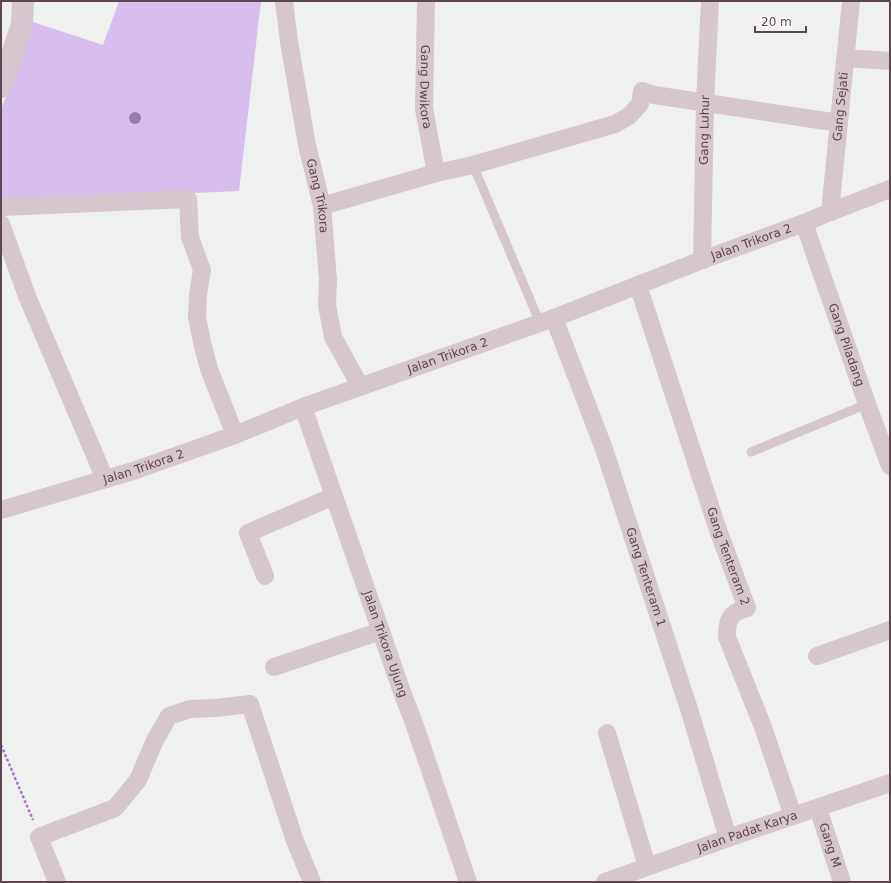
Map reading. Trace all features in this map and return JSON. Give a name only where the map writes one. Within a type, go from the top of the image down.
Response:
[{"type":"street","points":[[1,87],[22,24],[23,1]]},
{"type":"street","name":"Gang Trikora","points":[[284,1],[289,42],[307,145],[322,206],[328,280],[327,305],[333,337],[360,386]]},
{"type":"street","name":"Gang Dwikora","points":[[426,1],[424,109],[436,173]]},
{"type":"street","name":"Gang Luhur","points":[[702,260],[705,102],[710,1]]},
{"type":"street","name":"Gang Sejati","points":[[830,212],[851,1]]},
{"type":"street","points":[[846,58],[890,61]]},
{"type":"street","points":[[322,206],[436,173],[473,165],[615,124],[629,116],[640,104],[642,91],[654,95],[839,123]]},
{"type":"street","name":"Jalan Trikora 2","points":[[1,510],[105,480],[235,435],[303,407],[360,386],[547,321],[702,260],[804,223],[890,189]]},
{"type":"street","points":[[1,208],[188,199],[190,237],[202,270],[198,294],[197,317],[209,369],[235,435]]},
{"type":"street","name":"Gang Piladang","points":[[804,223],[890,466]]},
{"type":"street","points":[[1,224],[26,296],[105,480]]},
{"type":"street","name":"Gang Tenteram 2","points":[[638,285],[718,530],[746,608],[736,611],[727,623],[727,637],[762,727],[793,816]]},
{"type":"street","name":"Gang Tenteram 1","points":[[547,321],[604,449],[689,710],[728,838]]},
{"type":"street","name":"Jalan Trikora Ujung","points":[[303,407],[402,692],[414,722],[468,882]]},
{"type":"street","points":[[265,576],[248,533],[334,496]]},
{"type":"street","points":[[817,656],[890,630]]},
{"type":"street","points":[[274,667],[381,631]]},
{"type":"street","points":[[57,882],[40,836],[115,808],[138,780],[155,740],[169,716],[190,709],[250,704],[295,840],[312,882]]},
{"type":"street","points":[[607,732],[647,866]]},
{"type":"street","name":"Jalan Padat Karya","points":[[605,882],[647,866],[890,783]]},
{"type":"street","name":"Gang M","points":[[818,808],[842,882]]},
{"type":"lane","points":[[473,165],[547,321]]},
{"type":"lane","points":[[751,452],[867,404]]},
{"type":"path","points":[[1,745],[40,836]]},
{"type":"shaded area","points":[[119,1],[261,1],[239,191],[1,202],[1,109],[20,63],[33,22],[103,45]]}]
